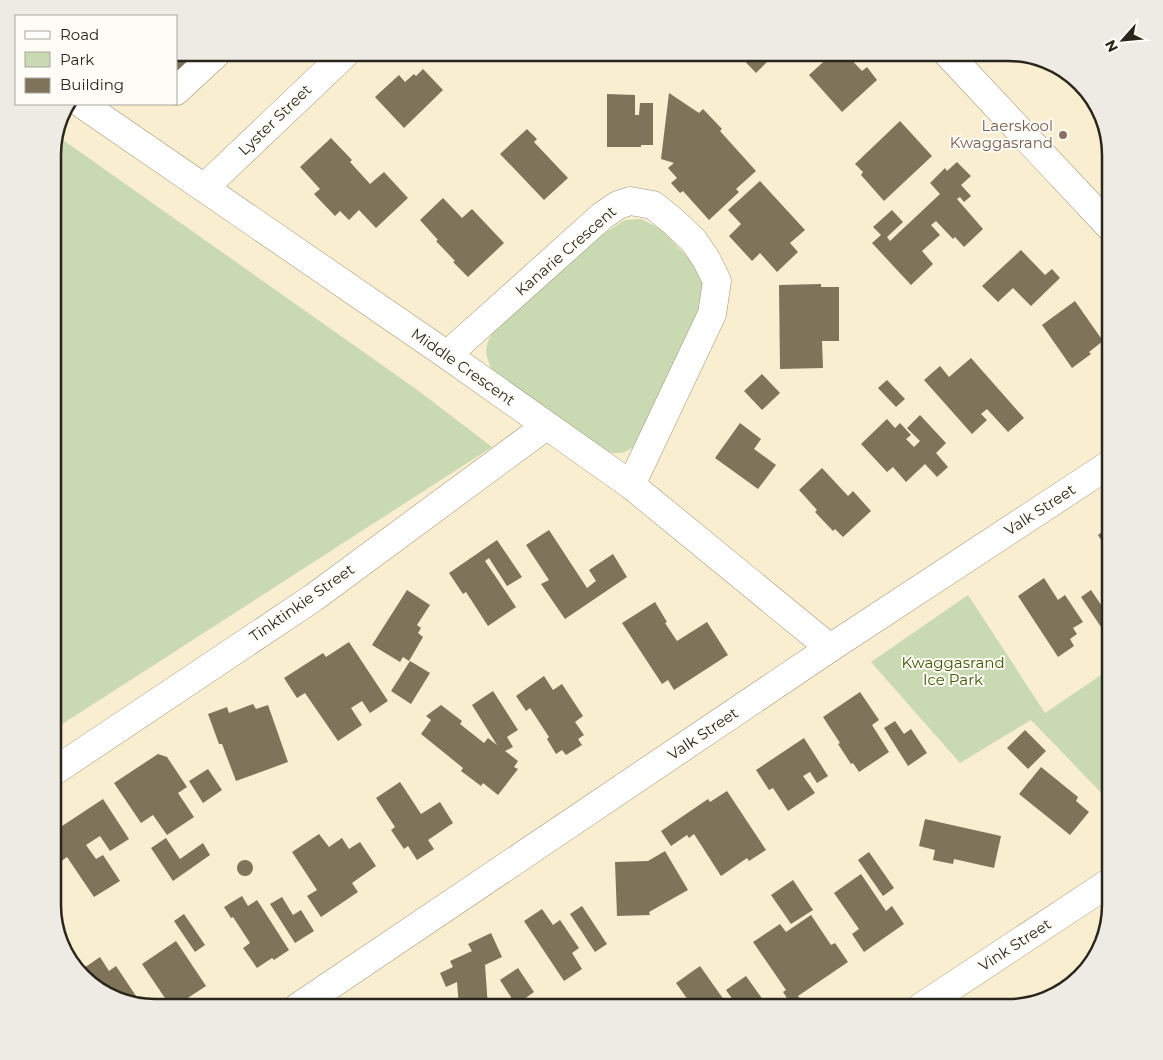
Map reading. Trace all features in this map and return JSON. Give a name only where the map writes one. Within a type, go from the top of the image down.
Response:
[{"type":"street","points":[[178,89],[208,61]]},
{"type":"street","name":"Lyster Street","points":[[205,187],[337,61]]},
{"type":"street","points":[[955,61],[1102,218]]},
{"type":"street","name":"Middle Crescent","points":[[83,105],[205,187],[631,485],[830,648]]},
{"type":"street","name":"Kanarie Crescent","points":[[447,355],[602,216],[618,205],[630,201],[653,205],[694,240],[717,281],[712,314],[631,485]]},
{"type":"street","name":"Tinktinkie Street","points":[[61,767],[313,598],[546,426]]},
{"type":"street","name":"Valk Street","points":[[311,999],[830,648],[1102,469]]},
{"type":"street","name":"Vink Street","points":[[934,999],[1102,887]]},
{"type":"green space","points":[[63,140],[416,389],[492,447],[61,725],[61,149]]},
{"type":"green space","points":[[641,219],[661,229],[695,265],[709,292],[641,442],[622,453],[613,453],[600,449],[493,372],[486,347],[493,332],[603,234],[625,220]]},
{"type":"green space","name":"Kwaggasrand Ice Park","points":[[968,595],[1045,713],[1102,674],[1102,794],[1031,720],[960,763],[871,662]]},
{"type":"building","points":[[178,61],[191,61],[178,73]]},
{"type":"building","points":[[745,61],[768,61],[756,73]]},
{"type":"building","points":[[824,61],[853,61],[862,71],[867,67],[877,80],[842,112],[809,75]]},
{"type":"building","points":[[423,69],[443,90],[404,128],[375,97],[399,75],[405,82],[414,74],[416,76]]},
{"type":"building","points":[[669,93],[699,113],[703,109],[756,171],[736,189],[739,192],[709,220],[683,191],[680,193],[671,183],[677,178],[668,168],[674,163],[661,159]]},
{"type":"building","points":[[607,94],[635,95],[635,115],[639,115],[640,103],[653,103],[653,145],[607,147]]},
{"type":"building","points":[[900,121],[932,156],[884,201],[861,175],[863,172],[855,164]]},
{"type":"building","points":[[527,129],[537,139],[534,142],[568,178],[544,200],[500,154]]},
{"type":"building","points":[[331,138],[352,160],[350,162],[370,184],[384,172],[408,198],[376,228],[359,210],[349,220],[340,211],[335,216],[314,194],[320,189],[300,167]]},
{"type":"building","points":[[957,162],[971,176],[961,185],[971,196],[964,202],[960,197],[957,199],[983,229],[964,247],[955,237],[953,239],[936,221],[931,225],[940,235],[922,251],[933,264],[911,285],[872,243],[881,235],[873,227],[892,210],[903,222],[887,237],[890,241],[940,194],[930,183],[945,168],[947,171]]},
{"type":"building","points":[[760,181],[805,230],[790,243],[798,252],[777,272],[760,253],[752,261],[729,236],[741,224],[728,210]]},
{"type":"building","points":[[443,198],[462,218],[472,209],[504,243],[468,277],[453,262],[455,261],[420,220]]},
{"type":"building","points":[[1021,250],[1045,275],[1052,269],[1060,278],[1031,306],[1013,288],[998,302],[982,286]]},
{"type":"building","points":[[821,284],[821,287],[839,287],[839,341],[822,341],[823,368],[780,369],[779,285]]},
{"type":"building","points":[[1075,301],[1102,342],[1089,352],[1091,354],[1072,368],[1042,325]]},
{"type":"building","points":[[971,358],[1024,418],[1008,432],[987,409],[981,414],[987,420],[972,434],[924,380],[940,366],[949,377]]},
{"type":"building","points":[[762,374],[780,393],[762,410],[744,391]]},
{"type":"building","points":[[887,380],[905,399],[896,407],[878,388]]},
{"type":"building","points":[[920,415],[946,443],[936,453],[948,467],[937,477],[925,464],[906,482],[893,467],[887,472],[861,444],[887,419],[895,428],[900,423],[911,435],[906,439],[914,447],[920,441],[907,428]]},
{"type":"building","points":[[740,423],[761,439],[754,449],[776,465],[758,489],[715,458]]},
{"type":"building","points":[[822,468],[848,496],[853,491],[871,511],[843,537],[835,529],[833,531],[815,512],[817,510],[799,490]]},
{"type":"building","points":[[549,530],[587,588],[596,581],[589,570],[613,554],[627,577],[565,619],[541,584],[549,580],[526,545]]},
{"type":"building","points":[[1102,532],[1102,541],[1098,535]]},
{"type":"building","points":[[497,540],[522,577],[507,586],[489,558],[485,561],[516,607],[488,626],[466,592],[463,594],[449,573]]},
{"type":"building","points":[[1044,578],[1058,600],[1065,595],[1083,622],[1073,628],[1077,634],[1070,639],[1074,646],[1058,657],[1018,596]]},
{"type":"building","points":[[407,590],[430,605],[417,625],[421,628],[418,633],[423,637],[409,661],[403,657],[400,662],[372,645]]},
{"type":"building","points":[[1091,590],[1102,606],[1102,628],[1081,597]]},
{"type":"building","points":[[655,602],[667,622],[665,623],[677,641],[707,622],[728,655],[674,690],[668,680],[662,684],[622,623]]},
{"type":"building","points":[[349,642],[388,701],[370,713],[362,701],[351,708],[362,725],[338,741],[305,693],[297,698],[284,678],[323,653],[326,657]]},
{"type":"building","points":[[410,661],[430,673],[411,704],[391,691]]},
{"type":"building","points":[[544,676],[553,690],[562,684],[583,716],[575,722],[584,735],[578,739],[582,745],[566,755],[562,750],[556,754],[547,739],[549,737],[530,708],[526,711],[516,696]]},
{"type":"building","points":[[493,691],[518,730],[507,737],[513,747],[505,751],[518,761],[514,767],[518,769],[498,795],[483,783],[481,786],[461,771],[463,768],[421,734],[431,720],[426,716],[441,705],[462,721],[460,724],[484,743],[488,738],[497,745],[472,705]]},
{"type":"building","points":[[860,692],[879,720],[872,725],[889,752],[859,772],[853,763],[851,764],[823,717]]},
{"type":"building","points":[[253,704],[256,709],[268,705],[288,762],[236,781],[208,714],[227,707],[229,713]]},
{"type":"building","points":[[895,721],[904,734],[911,729],[927,753],[908,766],[884,728]]},
{"type":"building","points":[[1025,730],[1046,751],[1028,769],[1007,748]]},
{"type":"building","points":[[804,738],[828,776],[817,783],[810,772],[803,776],[815,793],[788,811],[773,788],[769,790],[756,770]]},
{"type":"building","points":[[158,754],[167,757],[187,787],[178,793],[194,817],[167,835],[153,815],[141,823],[114,783]]},
{"type":"building","points":[[1041,767],[1078,797],[1076,801],[1089,812],[1070,835],[1019,794]]},
{"type":"building","points":[[208,769],[222,790],[203,803],[189,781]]},
{"type":"building","points":[[400,782],[421,814],[440,802],[453,823],[428,840],[434,849],[417,860],[408,846],[404,849],[391,830],[395,827],[376,798]]},
{"type":"building","points":[[727,791],[766,850],[749,861],[747,858],[721,876],[694,834],[689,838],[687,835],[671,846],[661,831],[708,799],[710,802]]},
{"type":"building","points":[[103,799],[129,839],[110,851],[100,836],[86,845],[96,859],[103,855],[120,881],[94,897],[67,857],[61,861],[61,827]]},
{"type":"building","points":[[925,819],[1001,836],[994,868],[954,859],[953,864],[933,860],[935,850],[919,846]]},
{"type":"building","points":[[319,834],[329,847],[342,838],[349,849],[360,842],[376,866],[352,883],[358,892],[321,917],[307,896],[317,890],[292,852]]},
{"type":"building","points":[[166,838],[180,859],[203,843],[210,855],[173,881],[151,848]]},
{"type":"building","points":[[665,851],[688,890],[649,912],[650,915],[617,916],[615,862],[648,861]]},
{"type":"building","points":[[869,852],[894,888],[883,896],[858,860]]},
{"type":"building","points":[[245,860],[251,862],[253,868],[251,874],[245,876],[239,874],[237,868],[239,862]]},
{"type":"building","points":[[861,874],[886,911],[892,906],[904,924],[864,952],[852,934],[859,929],[834,893]]},
{"type":"building","points":[[793,880],[813,910],[791,924],[771,895]]},
{"type":"building","points":[[242,896],[248,906],[257,900],[289,950],[257,968],[243,948],[250,943],[224,907]]},
{"type":"building","points":[[282,897],[293,915],[301,910],[314,931],[295,943],[270,904]]},
{"type":"building","points":[[582,906],[607,944],[595,952],[570,914]]},
{"type":"building","points":[[542,909],[553,925],[560,920],[579,948],[572,953],[582,969],[564,981],[524,921]]},
{"type":"building","points":[[184,914],[205,945],[195,952],[174,921]]},
{"type":"building","points":[[811,915],[831,945],[835,943],[848,962],[798,996],[800,999],[788,999],[783,992],[786,990],[753,942],[780,924],[786,932]]},
{"type":"building","points":[[491,933],[502,957],[485,965],[487,999],[458,999],[457,982],[446,987],[440,973],[453,967],[450,961],[472,951],[468,944]]},
{"type":"building","points":[[176,941],[206,986],[186,999],[166,999],[142,964]]},
{"type":"building","points":[[100,957],[109,971],[116,966],[137,997],[119,992],[103,983],[85,967]]},
{"type":"building","points":[[700,966],[723,999],[687,999],[676,983]]},
{"type":"building","points":[[518,968],[534,992],[524,999],[512,999],[500,980]]},
{"type":"building","points":[[746,976],[762,999],[732,999],[726,990]]},
{"type":"place","name":"Laerskool Kwaggasrand","points":[[1063,135]]}]
